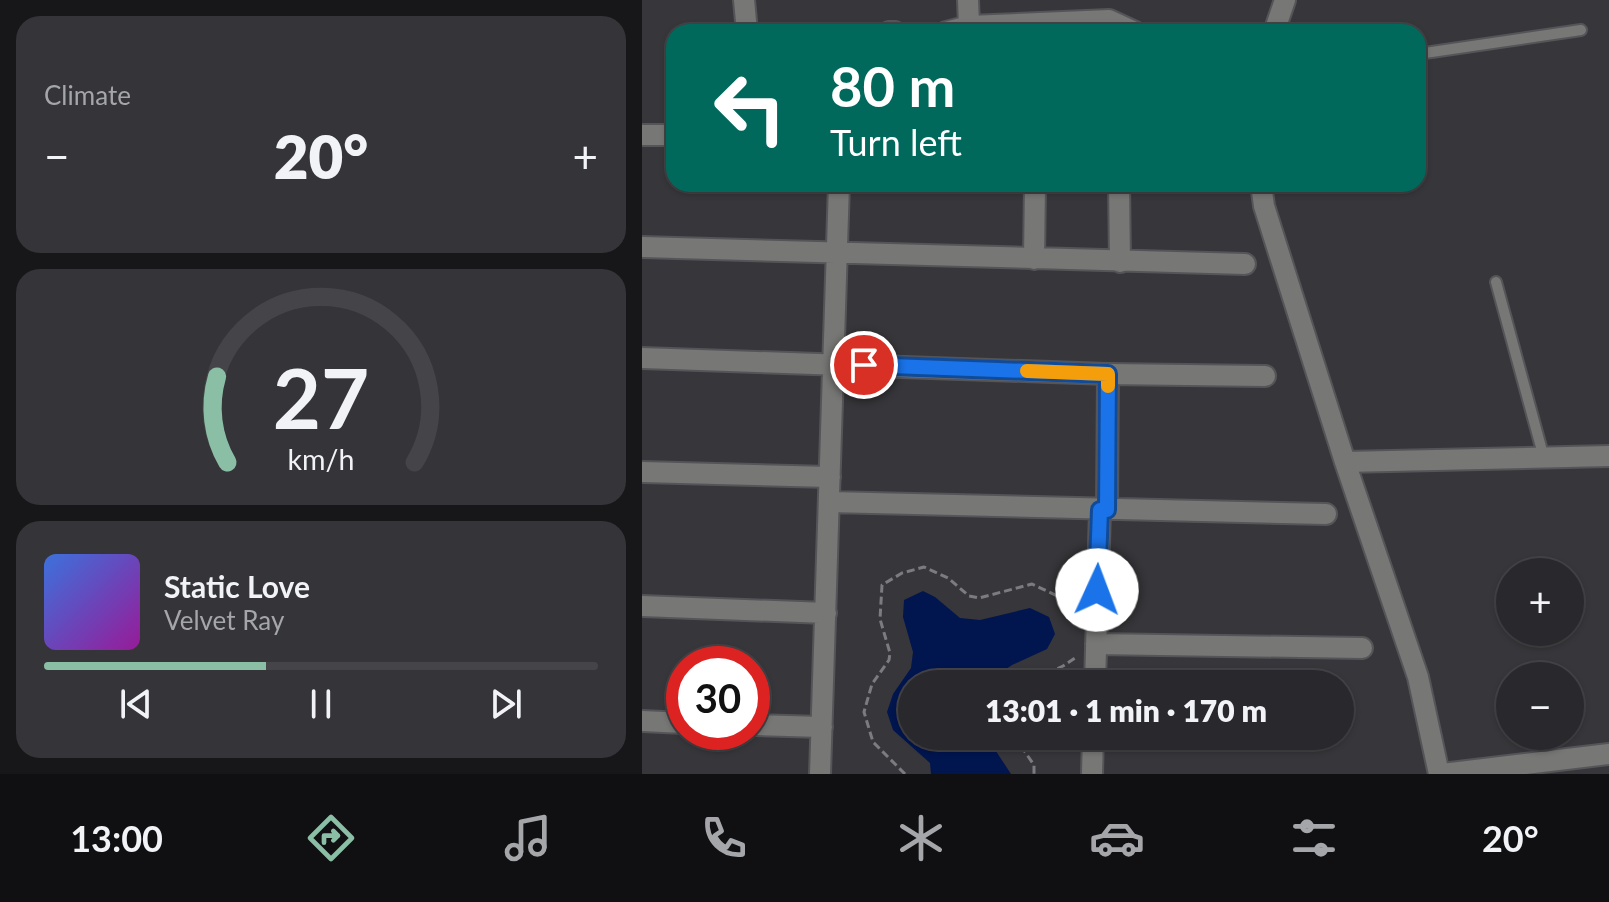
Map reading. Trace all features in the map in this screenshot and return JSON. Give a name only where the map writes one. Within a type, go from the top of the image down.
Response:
[{"type":"street","points":[[744,0],[746,24]]},
{"type":"street","points":[[968,0],[969,24]]},
{"type":"street","points":[[1277,24],[1285,0]]},
{"type":"street","points":[[987,24],[1110,10],[1126,24]]},
{"type":"street","points":[[642,135],[666,135]]},
{"type":"street","points":[[820,774],[839,192]]},
{"type":"street","points":[[1034,259],[1035,192]]},
{"type":"street","points":[[1119,192],[1120,262]]},
{"type":"street","points":[[1262,192],[1345,462],[1418,677],[1441,774],[1609,754]]},
{"type":"street","points":[[642,247],[1245,264]]},
{"type":"street","points":[[642,358],[1108,374],[1265,376]]},
{"type":"street","points":[[1095,670],[1108,374]]},
{"type":"street","points":[[1345,462],[1609,456]]},
{"type":"street","points":[[642,472],[830,477]]},
{"type":"street","points":[[829,502],[1326,514]]},
{"type":"street","points":[[642,606],[826,613]]},
{"type":"street","points":[[1096,644],[1362,648]]},
{"type":"street","points":[[642,721],[666,722]]},
{"type":"street","points":[[770,726],[822,727]]},
{"type":"street","points":[[1092,774],[1093,750]]},
{"type":"lane","points":[[1426,53],[1581,30]]},
{"type":"lane","points":[[1496,282],[1544,458]]},
{"type":"path","points":[[905,774],[873,742],[864,712],[872,684],[889,660],[890,653],[880,619],[882,585],[902,573],[924,567],[948,578],[969,596],[979,598],[1032,584],[1066,600],[1096,644],[1055,670]]},
{"type":"path","points":[[1024,750],[1034,765],[1034,774]]},
{"type":"shaded area","points":[[923,591],[960,618],[980,620],[1030,608],[1049,617],[1055,634],[1047,649],[1005,670],[910,670],[913,652],[903,617],[904,600]]},
{"type":"shaded area","points":[[898,687],[898,734],[893,730],[887,712]]},
{"type":"shaded area","points":[[915,750],[995,750],[1011,774],[931,774],[930,763]]},
{"type":"slow traffic","points":[[1027,371],[1108,374],[1108,386]]},
{"type":"route","points":[[864,365],[1108,374],[1107,510],[1100,510],[1097,590]]}]
